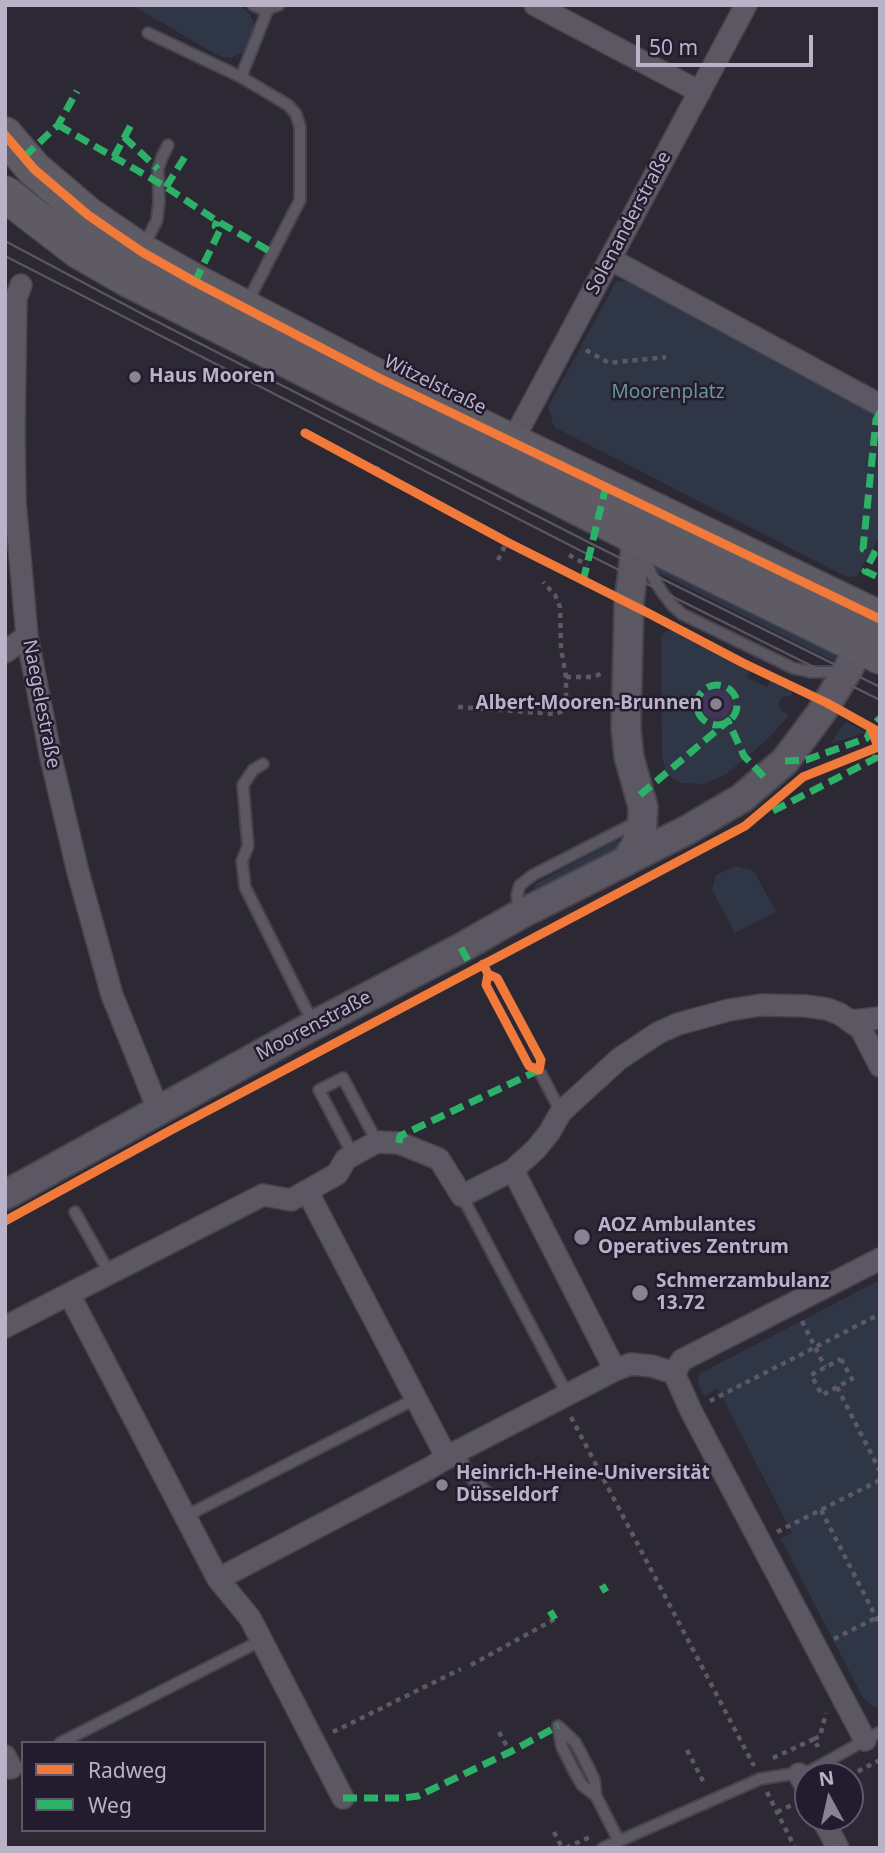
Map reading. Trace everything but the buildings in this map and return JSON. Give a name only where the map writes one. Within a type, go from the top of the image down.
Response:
[{"type":"main road","name":"Witzelstraße","points":[[5,135],[34,169],[70,200],[142,252],[379,378],[681,523],[870,636]]},
{"type":"main road","points":[[5,194],[78,250],[130,280],[637,537],[870,636]]},
{"type":"street","points":[[535,5],[700,92]]},
{"type":"street","name":"Solenanderstraße","points":[[512,442],[747,5]]},
{"type":"street","points":[[5,211],[54,233]]},
{"type":"street","points":[[610,259],[880,405]]},
{"type":"street","name":"Naegelestraße","points":[[21,285],[16,298],[15,501],[27,636],[51,758],[81,884],[113,995],[158,1109]]},
{"type":"street","points":[[626,862],[642,827],[643,807],[629,757],[625,715],[629,603],[637,537],[639,533],[652,527],[666,533],[681,523]]},
{"type":"street","points":[[5,652],[27,636]]},
{"type":"street","name":"Moorenstraße","points":[[5,1195],[314,1025],[742,799],[785,761],[821,713],[870,636]]},
{"type":"street","points":[[643,807],[663,823],[689,829]]},
{"type":"street","points":[[5,1327],[263,1195],[291,1200],[337,1174],[346,1159],[377,1142],[399,1143],[439,1159],[462,1196],[513,1170],[536,1149],[561,1112],[619,1059],[658,1033],[678,1024],[729,1010],[761,1006],[827,1009],[840,1014],[861,1029],[880,1066]]},
{"type":"street","points":[[851,1021],[880,1018]]},
{"type":"street","points":[[513,1170],[615,1370]]},
{"type":"street","points":[[307,1191],[417,1398],[452,1455]]},
{"type":"street","points":[[674,1373],[682,1360],[880,1259]]},
{"type":"street","points":[[69,1294],[184,1517],[218,1579],[250,1618],[344,1798]]},
{"type":"street","points":[[218,1579],[615,1370],[631,1364],[652,1366],[674,1373],[691,1411],[834,1684],[873,1736]]},
{"type":"street","points":[[829,1832],[838,1848]]},
{"type":"lane","points":[[253,5],[262,9],[279,5]]},
{"type":"lane","points":[[241,77],[268,9]]},
{"type":"lane","points":[[148,33],[241,77],[288,104],[296,114],[300,127],[300,200],[245,308]]},
{"type":"lane","points":[[142,252],[157,220],[159,169],[168,145]]},
{"type":"lane","points":[[637,537],[652,573],[672,605],[682,614],[793,668],[826,673],[870,636]]},
{"type":"lane","points":[[263,764],[253,770],[243,785],[248,846],[242,861],[245,887],[314,1025]]},
{"type":"lane","points":[[519,915],[517,895],[520,885],[533,875],[633,824],[643,807]]},
{"type":"lane","points":[[541,1074],[561,1112]]},
{"type":"lane","points":[[353,1154],[319,1090],[342,1077],[377,1142]]},
{"type":"lane","points":[[462,1196],[564,1396]]},
{"type":"lane","points":[[75,1212],[110,1274]]},
{"type":"lane","points":[[184,1517],[417,1398]]},
{"type":"lane","points":[[452,1455],[470,1478],[487,1492]]},
{"type":"lane","points":[[64,1741],[262,1640]]},
{"type":"lane","points":[[596,1796],[582,1785],[574,1771],[562,1746],[558,1726],[575,1742],[582,1755],[594,1779],[596,1796],[619,1841]]},
{"type":"lane","points":[[829,1762],[873,1736]]},
{"type":"lane","points":[[603,1848],[760,1779],[794,1781]]},
{"type":"path","points":[[567,338],[609,363],[666,357]]},
{"type":"path","points":[[376,471],[380,464]]},
{"type":"path","points":[[498,560],[507,542]]},
{"type":"path","points":[[569,555],[587,565]]},
{"type":"path","points":[[458,707],[559,713],[566,706],[560,607],[555,595],[543,582]]},
{"type":"path","points":[[566,677],[593,677],[612,670],[627,669]]},
{"type":"path","points":[[691,1411],[880,1314]]},
{"type":"path","points":[[815,1347],[825,1367]]},
{"type":"path","points":[[841,1359],[852,1379],[836,1387],[822,1395],[811,1374],[841,1359]]},
{"type":"path","points":[[836,1387],[880,1471]]},
{"type":"path","points":[[564,1396],[796,1848]]},
{"type":"path","points":[[760,1540],[880,1480]]},
{"type":"path","points":[[821,1510],[880,1625]]},
{"type":"path","points":[[841,1636],[878,1617]]},
{"type":"path","points":[[471,1665],[555,1619]]},
{"type":"path","points":[[313,1742],[461,1669]]},
{"type":"path","points":[[499,1732],[509,1752]]},
{"type":"path","points":[[687,1750],[712,1799]]},
{"type":"path","points":[[864,1768],[880,1760]]},
{"type":"path","points":[[554,1832],[562,1848]]},
{"type":"green space","points":[[131,5],[238,5],[251,16],[254,24],[253,35],[240,54],[231,58],[221,57]]},
{"type":"green space","name":"Moorenplatz","points":[[633,279],[880,416],[880,536],[857,576],[847,577],[554,427],[548,407],[616,282]]},
{"type":"green space","points":[[657,556],[841,649],[836,660],[833,661],[653,570],[650,567]]},
{"type":"green space","points":[[666,631],[672,631],[750,671],[747,678],[767,687],[770,681],[792,692],[792,695],[783,697],[779,703],[780,710],[789,715],[767,740],[725,775],[703,784],[681,783],[666,773],[662,756],[662,635]],"holes":[[[713,689],[725,692],[731,706],[728,713],[720,718],[702,705],[703,697]]]},
{"type":"green space","points":[[846,722],[865,732],[830,744]]},
{"type":"green space","points":[[616,841],[623,844],[620,849],[538,891],[534,888],[535,884]]},
{"type":"green space","points":[[735,866],[754,871],[776,912],[735,933],[712,890],[716,875]]},
{"type":"green space","points":[[880,1280],[880,1707],[872,1706],[863,1698],[781,1539],[792,1533],[718,1389],[704,1396],[697,1381],[701,1373]]},
{"type":"shaded area","name":"Albert-Mooren-Brunnen","points":[[716,689],[722,690],[730,698],[730,710],[722,718],[716,719],[710,718],[702,710],[701,704],[702,698],[710,690]]},
{"type":"tram line","points":[[5,241],[592,544],[880,687]]},
{"type":"tram line","points":[[5,256],[589,555],[880,700]]},
{"type":"marked path","points":[[24,157],[58,125],[77,91]]},
{"type":"marked path","points":[[114,157],[132,123]]},
{"type":"marked path","points":[[58,125],[273,253]]},
{"type":"marked path","points":[[124,137],[158,169]]},
{"type":"marked path","points":[[166,187],[186,155]]},
{"type":"marked path","points":[[195,282],[220,230],[215,226],[217,221]]},
{"type":"marked path","points":[[880,412],[876,420],[863,549],[874,554],[865,571],[880,578]]},
{"type":"marked path","points":[[583,581],[606,486]]},
{"type":"marked path","points":[[717,685],[731,691],[737,705],[731,719],[717,725],[703,719],[697,705],[703,691],[717,685]]},
{"type":"marked path","points":[[625,703],[697,703]]},
{"type":"marked path","points":[[785,761],[806,760],[867,738],[880,718]]},
{"type":"marked path","points":[[640,795],[728,721],[744,756],[766,779]]},
{"type":"marked path","points":[[773,811],[876,758],[876,754]]},
{"type":"marked path","points":[[461,948],[473,969]]},
{"type":"marked path","points":[[399,1143],[400,1136],[539,1070]]},
{"type":"marked path","points":[[602,1585],[606,1592]]},
{"type":"marked path","points":[[550,1611],[555,1619]]},
{"type":"marked path","points":[[343,1798],[418,1796],[558,1726]]},
{"type":"cycle path","points":[[5,135],[34,169],[88,215],[142,252],[195,282],[379,378],[880,619]]},
{"type":"cycle path","points":[[305,433],[507,542],[827,703],[879,732]]},
{"type":"cycle path","points":[[5,1221],[745,826],[803,777],[878,747],[871,728]]},
{"type":"cycle path","points":[[483,964],[488,974],[497,978],[541,1060],[539,1070],[529,1066],[486,985],[488,974]]},
{"type":"place","name":"Haus Mooren","points":[[135,377]]},
{"type":"place","name":"Albert-Mooren-Brunnen","points":[[716,704]]},
{"type":"place","name":"AOZ Ambulantes Operatives Zentrum","points":[[582,1237]]},
{"type":"place","name":"Schmerzambulanz 13.72","points":[[640,1293]]},
{"type":"place","name":"Heinrich-Heine-Universität Düsseldorf","points":[[442,1485]]}]
